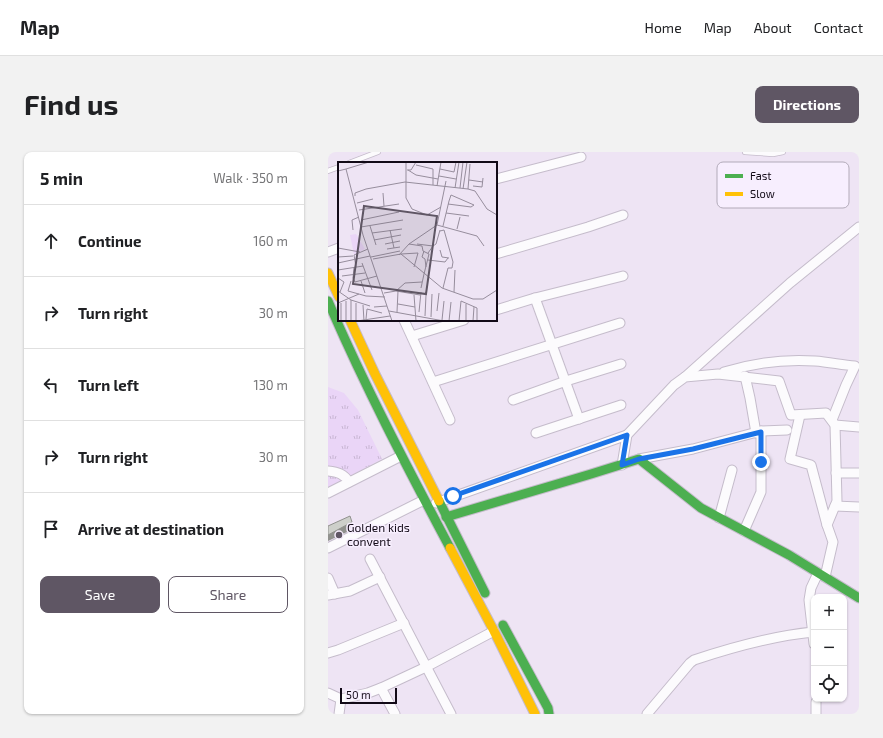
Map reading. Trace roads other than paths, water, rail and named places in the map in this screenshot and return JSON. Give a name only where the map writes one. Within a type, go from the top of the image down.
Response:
[{"type":"main road","points":[[328,273],[338,295]]},
{"type":"main road","points":[[332,304],[338,320]]},
{"type":"main road","points":[[338,321],[352,357],[401,456],[494,631],[535,714]]},
{"type":"main road","points":[[350,321],[439,502],[490,602]]},
{"type":"main road","points":[[446,516],[598,473],[639,459],[701,508],[789,555],[859,598]]},
{"type":"main road","points":[[498,616],[550,714]]},
{"type":"street","points":[[497,179],[581,157]]},
{"type":"street","points":[[497,254],[588,227],[622,214]]},
{"type":"street","points":[[328,548],[425,503],[439,502],[627,435],[674,385],[685,378],[790,283],[859,227]]},
{"type":"street","points":[[328,252],[338,248]]},
{"type":"street","points":[[497,310],[535,298],[624,276]]},
{"type":"street","points":[[535,298],[579,419]]},
{"type":"street","points":[[404,321],[450,420]]},
{"type":"street","points":[[412,336],[461,321]]},
{"type":"street","points":[[433,382],[620,323]]},
{"type":"street","points":[[685,378],[718,374],[743,366],[794,361],[817,361],[857,365],[846,385],[834,423],[837,453],[837,500],[827,525]]},
{"type":"street","points":[[513,400],[566,381],[621,364]]},
{"type":"street","points":[[718,374],[745,376],[779,382],[791,416],[826,413],[834,423],[859,427]]},
{"type":"street","points":[[744,531],[761,492],[759,432],[745,376]]},
{"type":"street","points":[[536,434],[621,405]]},
{"type":"street","points":[[800,415],[790,459],[811,465],[832,542],[822,575],[811,588],[809,600],[813,630]]},
{"type":"street","points":[[639,459],[693,449],[759,432],[788,430]]},
{"type":"street","points":[[622,465],[627,435]]},
{"type":"street","points":[[328,493],[401,456]]},
{"type":"street","points":[[719,518],[732,470]]},
{"type":"street","points":[[328,471],[338,472],[345,476],[349,482]]},
{"type":"street","points":[[836,473],[859,473]]},
{"type":"street","points":[[835,506],[859,507]]},
{"type":"street","points":[[370,558],[451,714]]},
{"type":"street","points":[[328,578],[332,594],[350,591],[380,577]]},
{"type":"street","points":[[328,653],[404,623]]},
{"type":"street","points":[[329,694],[340,699],[368,693],[426,667],[494,631]]},
{"type":"street","points":[[647,714],[694,660],[773,637],[811,632]]},
{"type":"street","points":[[381,688],[395,714]]},
{"type":"street","points":[[339,714],[340,699]]},
{"type":"street","points":[[816,702],[816,714]]},
{"type":"lane","points":[[352,162],[378,152]]},
{"type":"lane","points":[[746,152],[768,154],[783,152]]},
{"type":"lane","points":[[328,171],[338,167]]},
{"type":"place","name":"Golden kids convent","points":[[339,535]]}]
